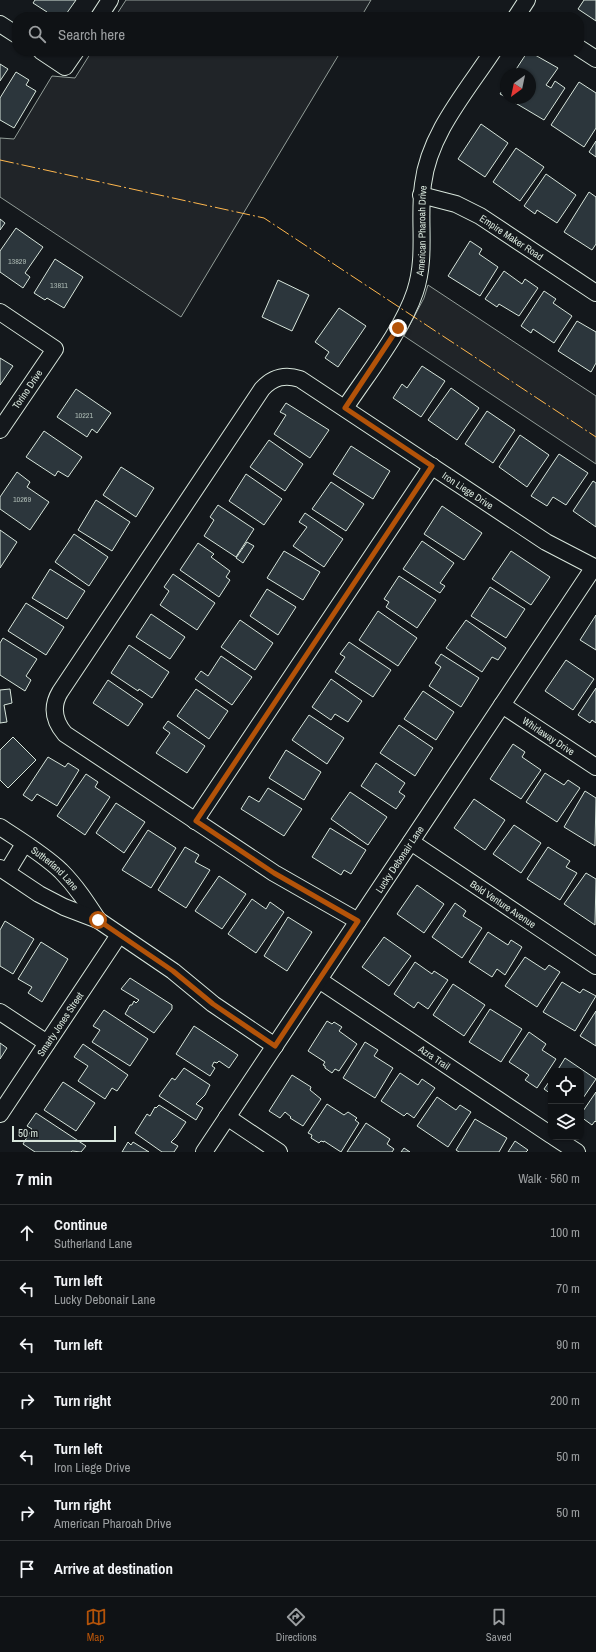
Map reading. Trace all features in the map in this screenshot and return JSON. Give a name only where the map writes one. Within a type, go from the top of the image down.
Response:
[{"type":"street","points":[[102,12],[110,0]]},
{"type":"street","points":[[0,24],[12,32]]},
{"type":"street","points":[[584,51],[596,59]]},
{"type":"street","points":[[48,56],[65,67],[73,56]]},
{"type":"street","name":"American Pharoah Drive","points":[[345,408],[398,328],[409,308],[421,270],[423,252],[421,195],[426,168],[436,139],[447,119],[490,56]]},
{"type":"street","name":"Empire Maker Road","points":[[421,195],[456,204],[480,216],[596,293]]},
{"type":"street","name":"Torino Drive","points":[[0,312],[54,349],[0,430]]},
{"type":"street","name":"Iron Liege Drive","points":[[196,821],[65,734],[57,722],[54,712],[55,704],[60,692],[262,389],[271,381],[279,377],[291,376],[300,379],[546,542],[595,567]]},
{"type":"street","points":[[358,921],[274,873],[196,821],[432,466]]},
{"type":"street","name":"Lucky Debonair Lane","points":[[204,1152],[595,567]]},
{"type":"street","name":"Whirlaway Drive","points":[[502,705],[596,767]]},
{"type":"street","name":"Sutherland Lane","points":[[0,827],[50,861],[78,890],[98,920]]},
{"type":"street","name":"Bold Venture Avenue","points":[[411,842],[596,966]]},
{"type":"street","points":[[3,870],[24,844]]},
{"type":"street","name":"Sutherland Lane","points":[[3,870],[39,894],[64,907],[98,920],[173,971],[226,1014],[275,1046]]},
{"type":"street","name":"Smarty Jones Street","points":[[0,1114],[120,935]]},
{"type":"street","name":"Azra Trail","points":[[319,980],[548,1133]]},
{"type":"street","points":[[0,1012],[47,1043]]},
{"type":"street","points":[[227,1118],[279,1152]]},
{"type":"street","points":[[559,1140],[577,1152]]},
{"type":"shaded area","points":[[126,0],[371,0],[364,12],[118,12]]},
{"type":"shaded area","points":[[89,56],[338,56],[181,317],[0,197],[0,138],[14,139],[52,76],[75,78]]},
{"type":"shaded area","points":[[428,285],[596,396],[596,464],[404,336],[424,298]]},
{"type":"building","points":[[35,0],[76,0],[68,12],[47,12],[33,3]]},
{"type":"building","points":[[584,0],[596,0],[596,21],[584,12],[578,9]]},
{"type":"building","points":[[525,56],[537,56],[558,68],[546,85],[551,88],[555,81],[565,88],[544,120],[517,104],[536,104],[536,68],[517,68]]},
{"type":"building","points":[[0,64],[8,69],[0,81]]},
{"type":"building","points":[[16,72],[29,80],[26,85],[36,91],[14,128],[0,120],[0,98]]},
{"type":"building","points":[[579,82],[596,93],[596,128],[584,147],[551,125]]},
{"type":"building","points":[[481,124],[508,143],[485,177],[458,159]]},
{"type":"building","points":[[596,141],[596,157],[589,152]]},
{"type":"building","points":[[516,148],[544,167],[520,201],[493,182]]},
{"type":"building","points":[[546,174],[576,195],[557,223],[537,210],[535,214],[524,206]]},
{"type":"building","points":[[589,192],[596,197],[596,244],[592,250],[564,232]]},
{"type":"building","points":[[0,219],[5,223],[0,230]]},
{"type":"building","points":[[16,228],[43,247],[25,273],[30,277],[23,288],[0,272],[0,251]]},
{"type":"building","points":[[470,241],[482,249],[479,254],[498,267],[480,296],[448,276]]},
{"type":"building","points":[[55,259],[83,277],[64,308],[47,298],[45,300],[34,293]]},
{"type":"building","points":[[504,271],[522,284],[525,279],[538,288],[519,316],[499,304],[497,307],[485,299]]},
{"type":"building","points":[[278,280],[309,295],[292,331],[262,317]]},
{"type":"building","points":[[544,291],[556,299],[553,303],[572,316],[554,343],[533,329],[531,333],[521,326]]},
{"type":"building","points":[[339,308],[366,326],[338,367],[325,358],[329,352],[315,342]]},
{"type":"building","points":[[577,321],[596,332],[596,363],[591,372],[558,351]]},
{"type":"building","points":[[0,358],[13,366],[0,385]]},
{"type":"building","points":[[422,366],[445,381],[421,417],[393,398],[402,384],[407,388]]},
{"type":"building","points":[[451,388],[479,408],[457,440],[428,420]]},
{"type":"building","points":[[76,389],[111,413],[97,433],[92,429],[87,437],[57,417]]},
{"type":"building","points":[[286,403],[329,430],[310,458],[274,434],[286,415],[280,412]]},
{"type":"building","points":[[487,411],[515,430],[493,463],[465,444]]},
{"type":"building","points":[[44,431],[82,457],[68,477],[58,471],[55,476],[26,457]]},
{"type":"building","points":[[520,435],[549,455],[527,487],[499,467]]},
{"type":"building","points":[[269,440],[303,464],[285,491],[250,467]]},
{"type":"building","points":[[351,446],[390,471],[373,499],[333,474]]},
{"type":"building","points":[[559,454],[588,473],[566,505],[553,497],[547,506],[531,496]]},
{"type":"building","points":[[121,467],[154,488],[136,517],[103,495]]},
{"type":"building","points":[[17,472],[30,482],[27,487],[49,502],[30,530],[0,509],[0,497]]},
{"type":"building","points":[[246,474],[282,499],[264,525],[229,501]]},
{"type":"building","points":[[593,481],[596,483],[596,527],[573,511]]},
{"type":"building","points":[[331,482],[364,504],[346,531],[312,509]]},
{"type":"building","points":[[96,500],[130,522],[112,551],[78,530]]},
{"type":"building","points":[[218,505],[254,529],[236,557],[204,536],[214,520],[210,517]]},
{"type":"building","points":[[442,506],[482,533],[464,560],[424,534]]},
{"type":"building","points":[[305,513],[343,539],[324,567],[293,546],[307,527],[299,522]]},
{"type":"building","points":[[0,530],[17,542],[0,568]]},
{"type":"building","points":[[74,534],[108,557],[89,586],[55,562]]},
{"type":"building","points":[[422,541],[454,563],[440,583],[445,586],[440,593],[403,569]]},
{"type":"building","points":[[247,542],[254,546],[243,563],[236,558]]},
{"type":"building","points":[[198,543],[214,554],[211,557],[230,571],[226,577],[230,580],[219,597],[180,570]]},
{"type":"building","points":[[284,551],[320,572],[303,600],[267,578]]},
{"type":"building","points":[[511,551],[550,577],[531,605],[492,579]]},
{"type":"building","points":[[50,569],[85,591],[67,619],[32,598]]},
{"type":"building","points":[[173,574],[215,603],[197,630],[160,605],[169,591],[164,587]]},
{"type":"building","points":[[399,576],[436,600],[417,628],[386,607],[389,602],[384,599]]},
{"type":"building","points":[[490,587],[525,609],[506,638],[471,616]]},
{"type":"building","points":[[267,589],[296,607],[278,635],[250,616]]},
{"type":"building","points":[[26,603],[64,627],[46,655],[8,631]]},
{"type":"building","points":[[378,611],[417,638],[398,666],[359,640]]},
{"type":"building","points":[[151,614],[185,637],[170,659],[136,637]]},
{"type":"building","points":[[596,615],[596,650],[580,640]]},
{"type":"building","points":[[240,620],[273,643],[255,670],[221,647]]},
{"type":"building","points":[[466,620],[506,648],[498,660],[492,657],[482,672],[446,648]]},
{"type":"building","points":[[3,638],[37,659],[26,676],[31,680],[25,691],[0,675],[0,643]]},
{"type":"building","points":[[349,642],[391,670],[373,697],[335,672],[345,657],[340,654]]},
{"type":"building","points":[[129,645],[169,672],[152,698],[139,689],[138,691],[111,673]]},
{"type":"building","points":[[441,654],[479,678],[461,707],[429,686],[441,667],[435,663]]},
{"type":"building","points":[[221,656],[252,677],[232,705],[195,679],[201,671],[208,676]]},
{"type":"building","points":[[566,660],[594,679],[573,710],[545,691]]},
{"type":"building","points":[[331,679],[362,701],[348,722],[335,714],[331,720],[312,707]]},
{"type":"building","points":[[108,680],[143,704],[128,726],[93,703]]},
{"type":"building","points":[[596,688],[596,723],[592,720],[590,723],[578,715]]},
{"type":"building","points":[[10,689],[12,703],[4,705],[7,722],[0,723],[0,690]]},
{"type":"building","points":[[196,689],[228,711],[209,739],[177,716]]},
{"type":"building","points":[[423,691],[454,712],[436,740],[404,719]]},
{"type":"building","points":[[309,715],[344,738],[327,764],[292,740]]},
{"type":"building","points":[[168,721],[205,746],[187,773],[156,753],[170,733],[163,728]]},
{"type":"building","points":[[399,725],[433,748],[415,776],[380,753]]},
{"type":"building","points":[[13,737],[36,760],[8,788],[0,780],[0,750]]},
{"type":"building","points":[[513,744],[525,752],[522,757],[541,770],[521,799],[490,779]]},
{"type":"building","points":[[286,750],[321,772],[304,800],[269,778]]},
{"type":"building","points":[[48,757],[65,767],[68,763],[79,770],[57,806],[37,794],[32,801],[23,795]]},
{"type":"building","points":[[376,763],[405,783],[399,792],[405,796],[396,809],[361,786]]},
{"type":"building","points":[[545,773],[564,785],[568,780],[580,788],[557,822],[526,802]]},
{"type":"building","points":[[86,774],[98,782],[95,787],[110,797],[85,835],[57,816]]},
{"type":"building","points":[[268,788],[302,809],[284,836],[241,809],[249,796],[259,802]]},
{"type":"building","points":[[585,791],[596,798],[595,846],[564,827]]},
{"type":"building","points":[[350,792],[387,817],[368,845],[331,819]]},
{"type":"building","points":[[474,799],[505,820],[485,850],[454,828]]},
{"type":"building","points":[[116,803],[145,822],[124,853],[96,833]]},
{"type":"building","points":[[514,825],[541,843],[521,873],[493,854]]},
{"type":"building","points":[[330,828],[366,850],[351,874],[344,870],[341,875],[312,857]]},
{"type":"building","points":[[148,830],[176,848],[151,888],[122,870]]},
{"type":"building","points":[[185,847],[199,855],[195,862],[210,870],[186,908],[158,890]]},
{"type":"building","points":[[548,847],[570,861],[566,867],[577,873],[560,900],[527,879]]},
{"type":"building","points":[[586,873],[596,879],[595,925],[564,904]]},
{"type":"building","points":[[219,876],[246,894],[222,929],[195,911]]},
{"type":"building","points":[[417,885],[444,904],[424,933],[397,914]]},
{"type":"building","points":[[252,899],[266,909],[270,902],[284,912],[256,953],[228,934]]},
{"type":"building","points":[[455,903],[466,911],[463,916],[482,928],[462,958],[432,937]]},
{"type":"building","points":[[288,917],[312,932],[287,971],[264,956]]},
{"type":"building","points":[[5,921],[34,939],[13,974],[0,966],[0,930]]},
{"type":"building","points":[[488,932],[508,945],[511,940],[522,947],[505,975],[497,969],[492,977],[469,962]]},
{"type":"building","points":[[384,937],[411,956],[389,986],[362,967]]},
{"type":"building","points":[[41,942],[68,959],[42,1002],[28,993],[32,987],[18,979]]},
{"type":"building","points":[[525,957],[545,970],[549,965],[560,972],[537,1007],[505,986]]},
{"type":"building","points":[[415,962],[432,974],[434,971],[448,980],[428,1009],[418,1002],[414,1008],[394,994]]},
{"type":"building","points":[[130,978],[172,1005],[172,1009],[154,1033],[125,1014],[134,1001],[136,1003],[139,1000],[121,989]]},
{"type":"building","points":[[562,982],[580,993],[583,989],[596,996],[575,1031],[543,1012]]},
{"type":"building","points":[[453,984],[485,1005],[464,1036],[433,1015]]},
{"type":"building","points":[[490,1009],[522,1029],[501,1062],[469,1042]]},
{"type":"building","points":[[104,1010],[148,1039],[130,1066],[92,1042],[100,1030],[93,1026]]},
{"type":"building","points":[[596,1011],[596,1046],[580,1036]]},
{"type":"building","points":[[327,1021],[332,1024],[334,1022],[342,1027],[339,1031],[357,1044],[339,1071],[335,1069],[332,1073],[323,1065],[325,1062],[308,1051]]},
{"type":"building","points":[[194,1026],[238,1055],[229,1068],[219,1061],[217,1063],[214,1062],[212,1066],[215,1068],[210,1076],[176,1054]]},
{"type":"building","points":[[529,1032],[546,1044],[542,1050],[556,1059],[550,1068],[548,1068],[548,1071],[537,1088],[525,1080],[529,1075],[509,1062]]},
{"type":"building","points":[[365,1042],[378,1050],[374,1056],[393,1068],[375,1098],[343,1078]]},
{"type":"building","points":[[0,1043],[7,1048],[0,1059]]},
{"type":"building","points":[[83,1044],[128,1075],[117,1091],[112,1088],[105,1099],[78,1081],[88,1066],[74,1057]]},
{"type":"building","points":[[565,1058],[580,1068],[559,1068]]},
{"type":"building","points":[[184,1068],[210,1085],[205,1095],[196,1104],[203,1108],[196,1120],[159,1096],[172,1078],[175,1080]]},
{"type":"building","points":[[584,1071],[596,1079],[584,1097]]},
{"type":"building","points":[[400,1073],[418,1085],[422,1079],[435,1088],[414,1118],[407,1113],[404,1116],[381,1101]]},
{"type":"building","points":[[292,1075],[311,1087],[310,1090],[321,1099],[303,1126],[290,1118],[291,1117],[285,1112],[280,1118],[269,1111]]},
{"type":"building","points":[[63,1082],[95,1103],[76,1131],[44,1110]]},
{"type":"building","points":[[548,1083],[548,1092],[544,1089]]},
{"type":"building","points":[[596,1092],[596,1122],[595,1121],[592,1125],[584,1119],[584,1110]]},
{"type":"building","points":[[437,1097],[456,1110],[460,1105],[471,1112],[448,1147],[417,1126]]},
{"type":"building","points":[[327,1104],[344,1115],[348,1112],[357,1118],[355,1120],[359,1123],[341,1152],[324,1141],[319,1143],[311,1138],[312,1135],[308,1133]]},
{"type":"building","points":[[159,1105],[186,1122],[171,1142],[178,1146],[174,1152],[162,1152],[135,1133],[147,1114],[150,1116],[155,1107],[156,1108]]},
{"type":"building","points":[[36,1113],[86,1146],[81,1152],[35,1152],[23,1144],[32,1129],[27,1126]]},
{"type":"building","points":[[475,1119],[507,1138],[499,1152],[459,1152],[456,1150]]},
{"type":"building","points":[[366,1123],[390,1139],[387,1144],[394,1149],[392,1152],[347,1152]]},
{"type":"building","points":[[515,1141],[528,1150],[526,1152],[508,1152]]},
{"type":"building","points":[[128,1142],[131,1145],[133,1142],[149,1152],[122,1152]]},
{"type":"building","points":[[404,1148],[410,1152],[401,1152]]},
{"type":"power","points":[[0,160],[264,218],[596,437]]},
{"type":"route","points":[[98,920],[173,971],[226,1014],[275,1046],[358,921],[274,873],[196,821],[432,466],[345,408],[398,328]]}]
